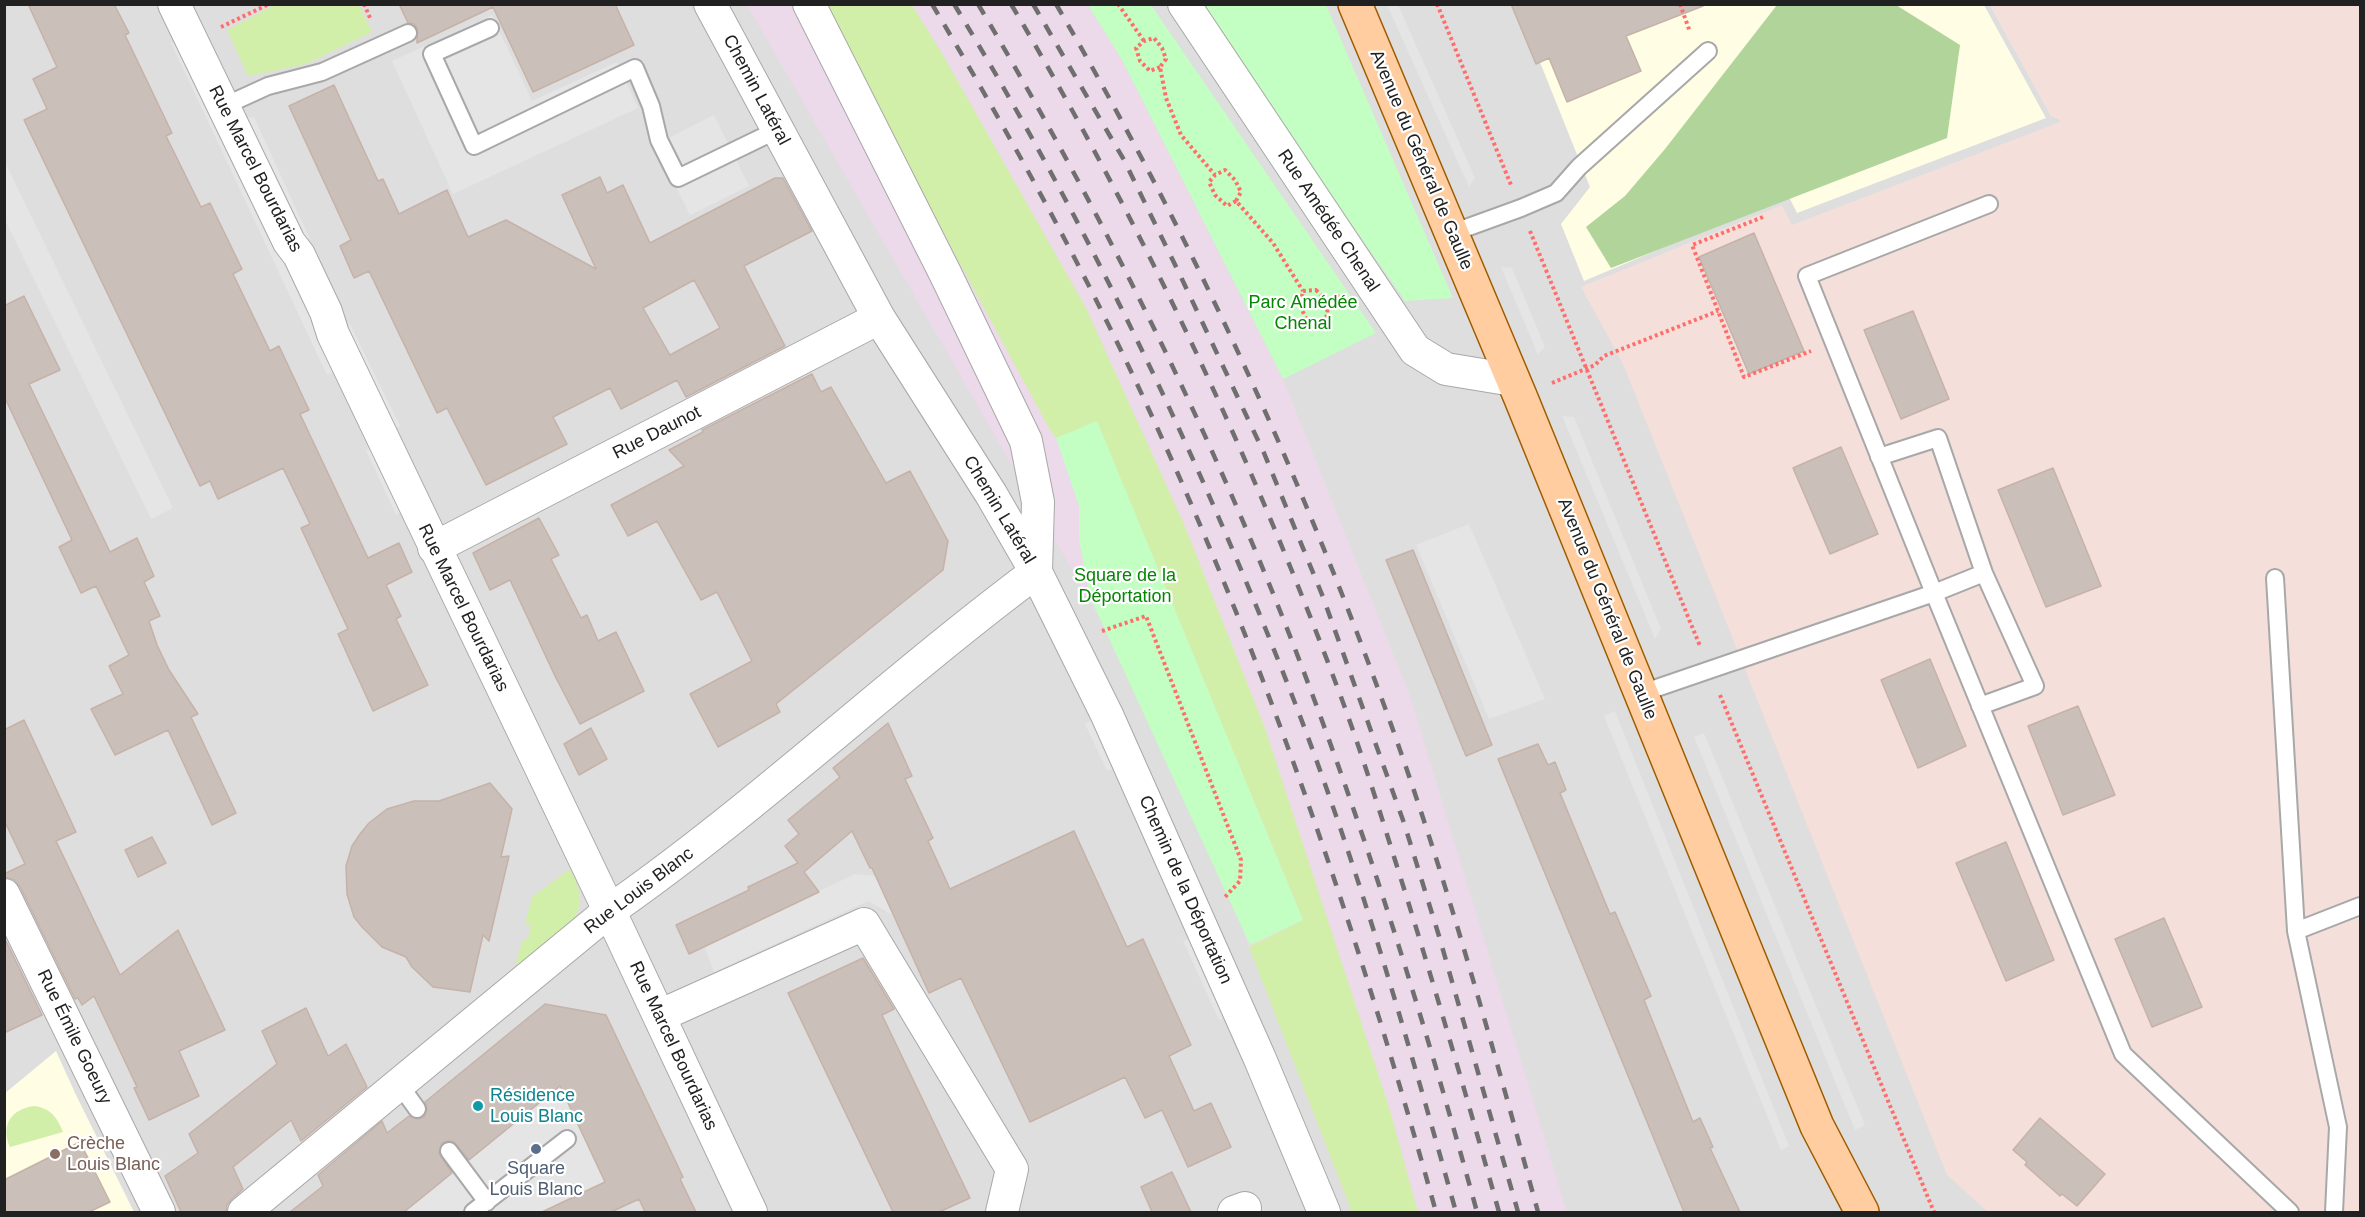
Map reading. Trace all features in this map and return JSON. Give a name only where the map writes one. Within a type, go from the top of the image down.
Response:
[{"type":"main road","name":"Avenue du Général de Gaulle","points":[[1354,4],[1514,380],[1817,1126],[1862,1212]]},
{"type":"street","name":"Rue Marcel Bourdarias","points":[[174,4],[289,242],[299,255],[326,312],[333,334],[434,548],[751,1212]]},
{"type":"street","name":"Chemin Latéral","points":[[710,4],[879,318],[992,494],[1036,572]]},
{"type":"street","name":"Chemin Latéral","points":[[809,4],[945,273],[1026,441],[1038,502],[1036,572]]},
{"type":"street","name":"Rue Amédée Chenal","points":[[1184,4],[1415,350],[1446,369],[1514,380]]},
{"type":"street","name":"Rue Daunot","points":[[434,548],[879,318]]},
{"type":"street","name":"Rue Louis Blanc","points":[[244,1212],[609,911],[667,871],[1036,572]]},
{"type":"street","name":"Chemin de la Déportation","points":[[1036,572],[1107,715],[1260,1059],[1324,1212]]},
{"type":"street","name":"Rue Émile Goeury","points":[[4,895],[159,1212]]},
{"type":"street","points":[[659,1016],[864,924],[1012,1169],[1002,1212]]},
{"type":"lane","points":[[490,28],[432,54],[474,146],[635,68],[651,106],[659,140],[678,178],[777,130]]},
{"type":"lane","points":[[222,107],[268,86],[321,72],[408,33]]},
{"type":"lane","points":[[1452,233],[1557,193],[1579,167],[1708,51]]},
{"type":"lane","points":[[1989,204],[1807,276],[2123,1054],[2290,1212]]},
{"type":"lane","points":[[1879,457],[1938,438],[1984,573],[2035,686],[1980,706]]},
{"type":"lane","points":[[1642,693],[1934,593],[1984,573]]},
{"type":"lane","points":[[2274,578],[2296,931],[2338,1127],[2334,1212]]},
{"type":"lane","points":[[2296,931],[2361,906]]},
{"type":"lane","points":[[399,1084],[417,1109]]},
{"type":"lane","points":[[473,1212],[567,1139]]},
{"type":"lane","points":[[449,1151],[487,1202]]},
{"type":"path","points":[[225,25],[269,4]]},
{"type":"path","points":[[1118,4],[1144,41]]},
{"type":"path","points":[[1437,4],[1934,1212]]},
{"type":"path","points":[[1154,38],[1162,48],[1166,59],[1160,67],[1150,71],[1140,61],[1136,48],[1144,41],[1154,38]]},
{"type":"path","points":[[1160,67],[1166,98],[1181,135],[1215,175]]},
{"type":"path","points":[[1225,170],[1235,180],[1241,192],[1236,201],[1227,206],[1215,195],[1209,182],[1215,175],[1225,170]]},
{"type":"path","points":[[1236,201],[1273,243],[1304,291],[1300,306],[1307,320],[1314,323],[1327,316],[1328,303],[1316,290],[1304,291]]},
{"type":"path","points":[[1763,217],[1692,245],[1744,377],[1834,344]]},
{"type":"path","points":[[1560,380],[1595,365],[1604,356],[1718,310]]},
{"type":"path","points":[[1102,631],[1146,616],[1241,860],[1240,881],[1222,900]]},
{"type":"shaded area","points":[[5,5],[1990,5],[2051,116],[2059,119],[2124,228],[2360,1212],[5,1212]]},
{"type":"shaded area","points":[[747,5],[1088,5],[1122,60],[1283,379],[1410,696],[1567,1212],[1352,1212],[1166,733]]},
{"type":"shaded area","points":[[1387,5],[1398,5],[1475,178],[1469,187]]},
{"type":"shaded area","points":[[1517,5],[1984,5],[2046,118],[1797,213],[1788,195],[1584,281],[1561,224],[1590,187]]},
{"type":"shaded area","points":[[1990,5],[2360,5],[2360,1212],[1988,1212],[1947,1175],[1623,364],[1581,287],[1782,205],[1792,225],[2060,122],[2059,119],[2051,116]]},
{"type":"shaded area","points":[[492,15],[532,101],[617,62],[638,108],[453,194],[392,61]]},
{"type":"shaded area","points":[[171,43],[184,44],[339,369],[327,375]]},
{"type":"shaded area","points":[[714,115],[749,186],[690,215],[655,145]]},
{"type":"shaded area","points":[[254,117],[310,239],[297,237],[241,118]]},
{"type":"shaded area","points":[[5,162],[173,508],[151,519],[5,220]]},
{"type":"shaded area","points":[[1501,267],[1512,268],[1545,347],[1538,355]]},
{"type":"shaded area","points":[[349,322],[400,426],[389,430],[342,330]]},
{"type":"shaded area","points":[[1562,416],[1574,417],[1661,629],[1655,639]]},
{"type":"shaded area","points":[[376,445],[407,510],[396,515],[366,450]]},
{"type":"shaded area","points":[[1469,524],[1545,699],[1489,719],[1416,545]]},
{"type":"shaded area","points":[[1615,711],[1789,1146],[1781,1150],[1604,716]]},
{"type":"shaded area","points":[[1097,718],[1119,766],[1107,771],[1085,724]]},
{"type":"shaded area","points":[[1704,733],[1865,1125],[1855,1130],[1694,737]]},
{"type":"shaded area","points":[[855,874],[882,877],[908,891],[893,915],[868,901],[714,972],[704,946]]},
{"type":"shaded area","points":[[1195,937],[1229,1015],[1219,1020],[1183,941]]},
{"type":"shaded area","name":"Crèche Louis Blanc","points":[[56,1051],[134,1212],[5,1212],[4,1094]]},
{"type":"shaded area","name":"Square Louis Blanc","points":[[560,1086],[605,1182],[542,1212],[404,1212],[444,1181],[433,1165],[454,1146]]},
{"type":"green space","points":[[275,5],[359,5],[372,32],[306,64],[248,76],[227,30]]},
{"type":"green space","points":[[820,5],[912,5],[943,55],[1086,308],[1184,524],[1265,728],[1389,1107],[1418,1212],[1352,1212],[1249,947],[1303,920],[1097,422],[1056,438],[1050,430]]},
{"type":"green space","name":"Parc Amédée Chenal","points":[[1088,5],[1151,5],[1376,333],[1283,379],[1122,60]]},
{"type":"green space","points":[[1199,5],[1326,5],[1453,298],[1405,301]]},
{"type":"green space","points":[[1777,5],[1896,5],[1960,45],[1947,138],[1611,268],[1586,227],[1625,196],[1665,149]]},
{"type":"green space","name":"Square de la Déportation","points":[[1097,421],[1303,920],[1250,945],[1090,597],[1079,540],[1079,506],[1056,438]]},
{"type":"green space","points":[[570,869],[576,881],[580,899],[575,918],[558,935],[518,966],[516,962],[523,939],[528,939],[531,925],[525,924],[532,897]]},
{"type":"green space","points":[[35,1106],[53,1115],[63,1132],[10,1147],[6,1132],[10,1119],[20,1110]]},
{"type":"building","points":[[28,4],[114,4],[129,33],[125,35],[172,133],[166,136],[201,207],[210,203],[242,269],[233,274],[270,351],[279,346],[309,410],[300,414],[368,558],[399,543],[412,572],[386,585],[401,616],[396,619],[428,685],[373,711],[338,634],[348,629],[301,528],[310,524],[283,468],[218,499],[210,481],[200,486],[24,120],[47,109],[33,79],[57,67]]},
{"type":"building","points":[[399,4],[615,4],[634,45],[533,92],[493,7],[417,43],[417,28],[414,24],[408,23]]},
{"type":"building","points":[[1511,4],[1702,4],[1703,6],[1626,36],[1641,71],[1567,102],[1549,58],[1536,64]]},
{"type":"building","points":[[334,85],[378,181],[383,179],[399,214],[447,190],[468,237],[506,220],[596,269],[562,195],[600,177],[607,193],[623,185],[650,243],[775,178],[783,178],[812,231],[744,266],[785,346],[686,397],[677,380],[621,409],[610,388],[553,417],[567,444],[486,485],[447,408],[437,413],[369,271],[354,278],[340,246],[351,240],[289,106]],"holes":[[[694,280],[720,328],[670,355],[643,308]]]},
{"type":"building","points":[[1754,233],[1804,351],[1749,374],[1699,257]]},
{"type":"building","points":[[24,296],[60,370],[29,384],[110,552],[137,538],[154,576],[144,582],[160,616],[149,621],[157,645],[169,670],[198,714],[191,717],[236,813],[212,825],[168,730],[115,755],[91,709],[123,694],[109,666],[129,655],[96,586],[81,593],[59,547],[72,540],[4,396],[4,306]]},
{"type":"building","points":[[1913,311],[1949,399],[1901,419],[1864,330]]},
{"type":"building","points":[[812,374],[821,392],[831,387],[886,483],[910,471],[948,541],[943,570],[776,704],[780,712],[718,747],[690,694],[752,661],[717,592],[701,600],[657,521],[628,536],[611,505],[684,466],[669,450],[703,432],[702,430]]},
{"type":"building","points":[[1841,447],[1878,534],[1830,554],[1793,468]]},
{"type":"building","points":[[2053,468],[2101,586],[2046,607],[1998,490]]},
{"type":"building","points":[[539,518],[559,555],[551,559],[581,618],[587,615],[598,641],[616,632],[644,691],[580,724],[510,580],[490,590],[473,553]]},
{"type":"building","points":[[1413,550],[1492,745],[1466,756],[1386,560]]},
{"type":"building","points":[[1930,659],[1966,746],[1918,768],[1881,680]]},
{"type":"building","points":[[2078,706],[2115,795],[2063,815],[2028,726]]},
{"type":"building","points":[[24,720],[76,832],[56,841],[120,975],[178,930],[225,1030],[179,1051],[199,1096],[149,1120],[134,1088],[137,1087],[94,996],[82,1005],[78,998],[75,999],[20,887],[14,880],[4,877],[4,874],[25,864],[4,820],[4,730]]},
{"type":"building","points":[[888,723],[912,776],[905,779],[933,838],[928,841],[950,889],[1074,831],[1127,947],[1143,939],[1191,1045],[1169,1056],[1194,1111],[1211,1103],[1231,1147],[1188,1167],[1162,1110],[1145,1118],[1125,1077],[1030,1122],[961,978],[929,993],[872,868],[852,831],[804,872],[819,892],[689,954],[676,925],[749,890],[748,887],[798,863],[785,846],[799,834],[788,820],[840,777],[833,768]]},
{"type":"building","points":[[591,728],[607,759],[579,775],[564,744]]},
{"type":"building","points":[[1538,744],[1548,765],[1555,762],[1566,790],[1560,793],[1610,914],[1615,912],[1651,996],[1644,1000],[1693,1122],[1700,1118],[1713,1147],[1710,1148],[1740,1212],[1684,1212],[1498,759]]},
{"type":"building","points":[[490,783],[512,809],[501,857],[509,856],[489,941],[483,935],[470,992],[433,987],[412,967],[406,957],[382,947],[354,917],[347,894],[346,866],[352,846],[360,834],[369,823],[387,809],[414,801],[439,801]]},
{"type":"building","points":[[152,837],[166,863],[138,877],[125,850]]},
{"type":"building","points":[[2006,842],[2054,960],[2006,981],[1956,863]]},
{"type":"building","points":[[2164,918],[2202,1007],[2152,1027],[2115,939]]},
{"type":"building","points":[[4,937],[42,1015],[4,1033]]},
{"type":"building","points":[[863,958],[894,1009],[882,1015],[970,1198],[939,1212],[893,1212],[788,993]]},
{"type":"building","name":"Résidence Louis Blanc","points":[[545,1004],[606,1015],[683,1177],[680,1179],[696,1212],[645,1212],[639,1199],[611,1212],[542,1212],[605,1182],[560,1086],[469,1160],[454,1142],[442,1143],[439,1153],[452,1173],[404,1212],[290,1212],[323,1186],[318,1175],[382,1121],[387,1133],[409,1116],[417,1119],[424,1117],[427,1109],[425,1102]]},
{"type":"building","points":[[306,1008],[328,1056],[346,1044],[367,1087],[301,1141],[291,1120],[233,1167],[243,1189],[227,1205],[226,1212],[181,1212],[165,1176],[198,1153],[189,1134],[277,1064],[262,1031]]},
{"type":"building","points":[[2040,1118],[2105,1174],[2077,1206],[2062,1194],[2060,1196],[2025,1165],[2027,1162],[2013,1150]]},
{"type":"building","points":[[80,1142],[110,1202],[89,1212],[4,1212],[4,1180]]},
{"type":"building","points":[[1172,1172],[1191,1212],[1152,1212],[1141,1187]]},
{"type":"railway","points":[[932,4],[1074,256],[1150,412],[1234,607],[1309,806],[1343,907],[1376,1008],[1436,1212]]},
{"type":"railway","points":[[954,4],[1051,173],[1140,346],[1221,523],[1259,613],[1295,703],[1361,892],[1401,1020],[1456,1212]]},
{"type":"railway","points":[[978,4],[1072,170],[1160,340],[1201,427],[1277,603],[1335,755],[1379,885],[1440,1081],[1477,1212]]},
{"type":"railway","points":[[1011,4],[1059,87],[1150,257],[1232,431],[1307,608],[1376,799],[1499,1212]]},
{"type":"railway","points":[[1033,4],[1124,160],[1264,453],[1323,597],[1404,823],[1439,936],[1518,1212]]},
{"type":"railway","points":[[1056,4],[1148,169],[1232,338],[1271,424],[1343,598],[1400,751],[1443,882],[1483,1014],[1538,1212]]},
{"type":"place","name":"Résidence Louis Blanc","points":[[478,1106]]},
{"type":"place","name":"Square Louis Blanc","points":[[536,1149]]},
{"type":"place","name":"Crèche Louis Blanc","points":[[55,1154]]}]
